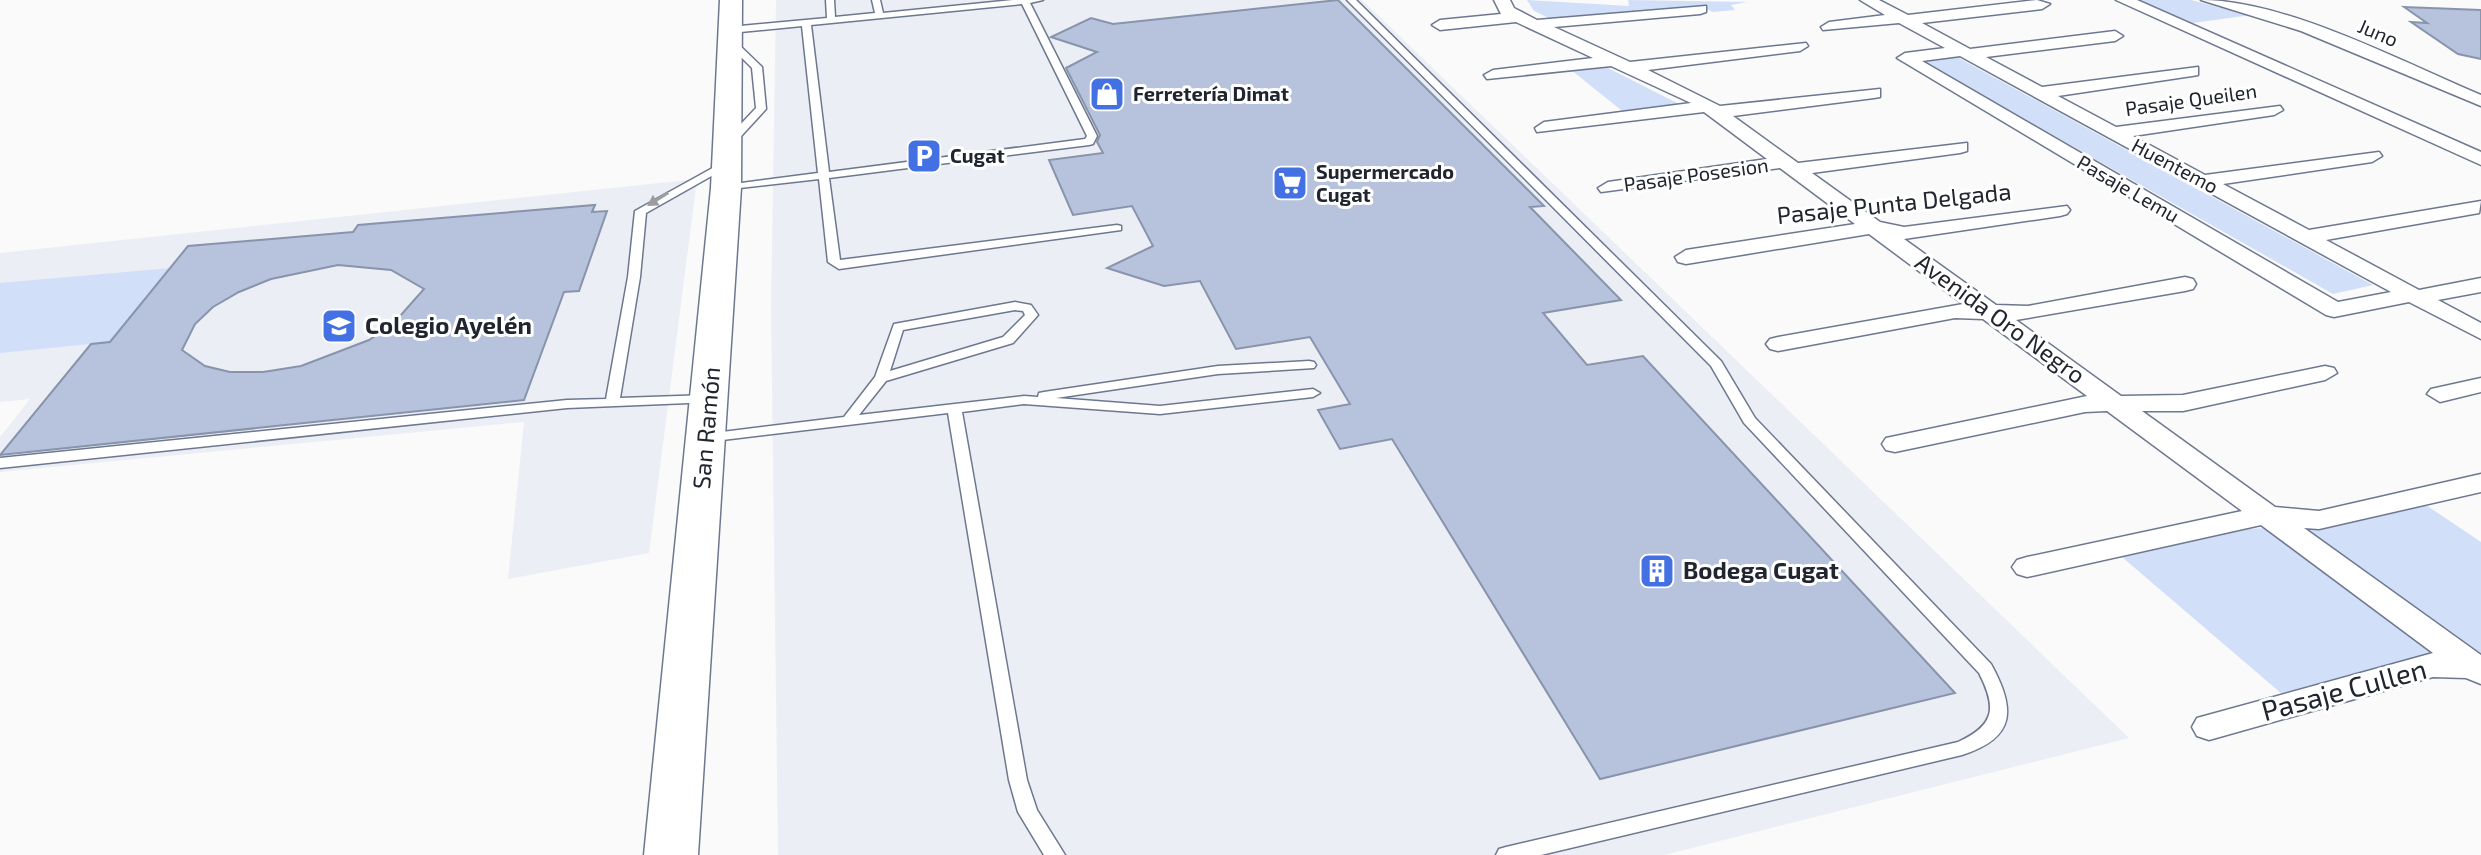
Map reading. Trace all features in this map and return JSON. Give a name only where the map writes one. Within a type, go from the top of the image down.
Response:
[{"type":"street","name":"Avenida Oro Negro","points":[[1502,0],[1507,11],[1518,17],[1624,63],[1712,109],[2478,668]]},
{"type":"street","name":"Huentemo","points":[[1868,0],[2481,332]]},
{"type":"street","points":[[2124,0],[2481,159]]},
{"type":"street","name":"Juno","points":[[2209,0],[2273,16],[2481,101]]},
{"type":"street","points":[[1829,27],[2042,4]]},
{"type":"street","points":[[1536,25],[1700,9]]},
{"type":"street","points":[[2187,28],[2273,16]]},
{"type":"street","points":[[1440,25],[1518,17]]},
{"type":"street","name":"Pasaje Lemu","points":[[2115,36],[1905,58],[2334,310],[2414,296]]},
{"type":"street","points":[[1493,75],[1800,46]]},
{"type":"street","name":"San Ramón","points":[[671,855],[727,165],[739,54]]},
{"type":"street","points":[[2039,93],[2192,71]]},
{"type":"street","points":[[1544,128],[1874,93]]},
{"type":"street","name":"Pasaje Queilen","points":[[2113,133],[2274,110]]},
{"type":"street","name":"Pasaje Posesion","points":[[1608,188],[1960,147]]},
{"type":"street","points":[[2203,181],[2372,156]]},
{"type":"street","points":[[2305,237],[2479,207]]},
{"type":"street","name":"Pasaje Punta Delgada","points":[[1686,257],[1874,227],[1904,233],[2060,210]]},
{"type":"street","points":[[1778,344],[1955,311],[2028,313],[2185,284]]},
{"type":"street","points":[[2414,296],[2481,285]]},
{"type":"street","points":[[1895,444],[2111,401],[2183,403],[2325,373]]},
{"type":"street","points":[[2440,394],[2481,385]]},
{"type":"street","points":[[2027,567],[2267,515],[2319,520],[2481,483]]},
{"type":"street","name":"Pasaje Cullen","points":[[2209,727],[2433,665],[2478,668]]},
{"type":"lane","points":[[830,0],[831,20]]},
{"type":"lane","points":[[876,0],[880,16]]},
{"type":"lane","points":[[739,54],[806,23],[1039,0]]},
{"type":"lane","points":[[1351,0],[1716,364],[1749,420],[1985,669],[2000,701],[2000,716],[1993,730],[1980,741],[1962,748],[1506,855]]},
{"type":"lane","points":[[612,403],[634,277],[641,211],[727,165],[823,177],[1082,146],[1089,142],[1092,136],[1025,1]]},
{"type":"lane","points":[[806,23],[834,262],[839,265],[1117,228]]},
{"type":"lane","points":[[848,421],[881,378],[898,327],[1015,306],[1027,308],[1032,315],[1008,340],[881,378]]},
{"type":"lane","points":[[706,438],[1024,400],[1218,370],[1309,365]]},
{"type":"lane","points":[[1024,400],[1160,410],[1313,393]]},
{"type":"lane","points":[[0,463],[567,404],[709,399]]},
{"type":"lane","points":[[954,408],[1018,780],[1028,812],[1055,855]]},
{"type":"shaded area","points":[[776,0],[1362,0],[2129,738],[1664,855],[778,855],[771,308]]},
{"type":"shaded area","points":[[1527,0],[1629,6],[1628,0],[1747,2],[1731,5],[1735,10],[1713,12],[1700,6],[1555,21],[1534,11]]},
{"type":"shaded area","points":[[2138,0],[2191,0],[2251,15],[2193,23]]},
{"type":"shaded area","points":[[1957,57],[2373,285],[2333,294],[1924,62]]},
{"type":"shaded area","points":[[1602,65],[1685,107],[1626,114],[1570,69]]},
{"type":"shaded area","name":"Colegio Ayelén","points":[[697,179],[649,553],[508,579],[524,422],[0,472],[0,437],[30,399],[0,402],[0,253]]},
{"type":"shaded area","points":[[171,268],[110,342],[0,353],[0,283]]},
{"type":"shaded area","points":[[2423,503],[2481,542],[2481,659],[2426,657],[2282,694],[2122,557],[2246,529],[2322,525]]},
{"type":"building","points":[[1338,0],[1544,206],[1530,207],[1621,300],[1543,313],[1587,365],[1643,356],[1955,693],[1600,779],[1392,439],[1340,449],[1318,410],[1350,404],[1310,337],[1236,349],[1200,281],[1164,286],[1107,268],[1153,246],[1132,206],[1073,215],[1049,160],[1103,153],[1097,142],[1100,135],[1066,68],[1097,52],[1051,37],[1091,18],[1113,24]]},
{"type":"building","points":[[2404,7],[2481,10],[2481,59],[2458,54],[2411,22],[2427,23]]},
{"type":"building","points":[[595,205],[592,212],[607,211],[579,291],[564,292],[524,400],[0,455],[91,344],[110,342],[188,246],[353,232],[358,225]],"holes":[[[338,265],[391,270],[424,289],[393,324],[369,340],[301,366],[263,372],[230,372],[205,366],[182,350],[195,324],[213,307],[271,279]]]},
{"type":"place","name":"Ferretería Dimat","points":[[1107,94]]},
{"type":"place","name":"Cugat","points":[[924,156]]},
{"type":"place","name":"Supermercado Cugat","points":[[1290,183]]},
{"type":"place","name":"Colegio Ayelén","points":[[339,326]]},
{"type":"place","name":"Bodega Cugat","points":[[1657,571]]}]
